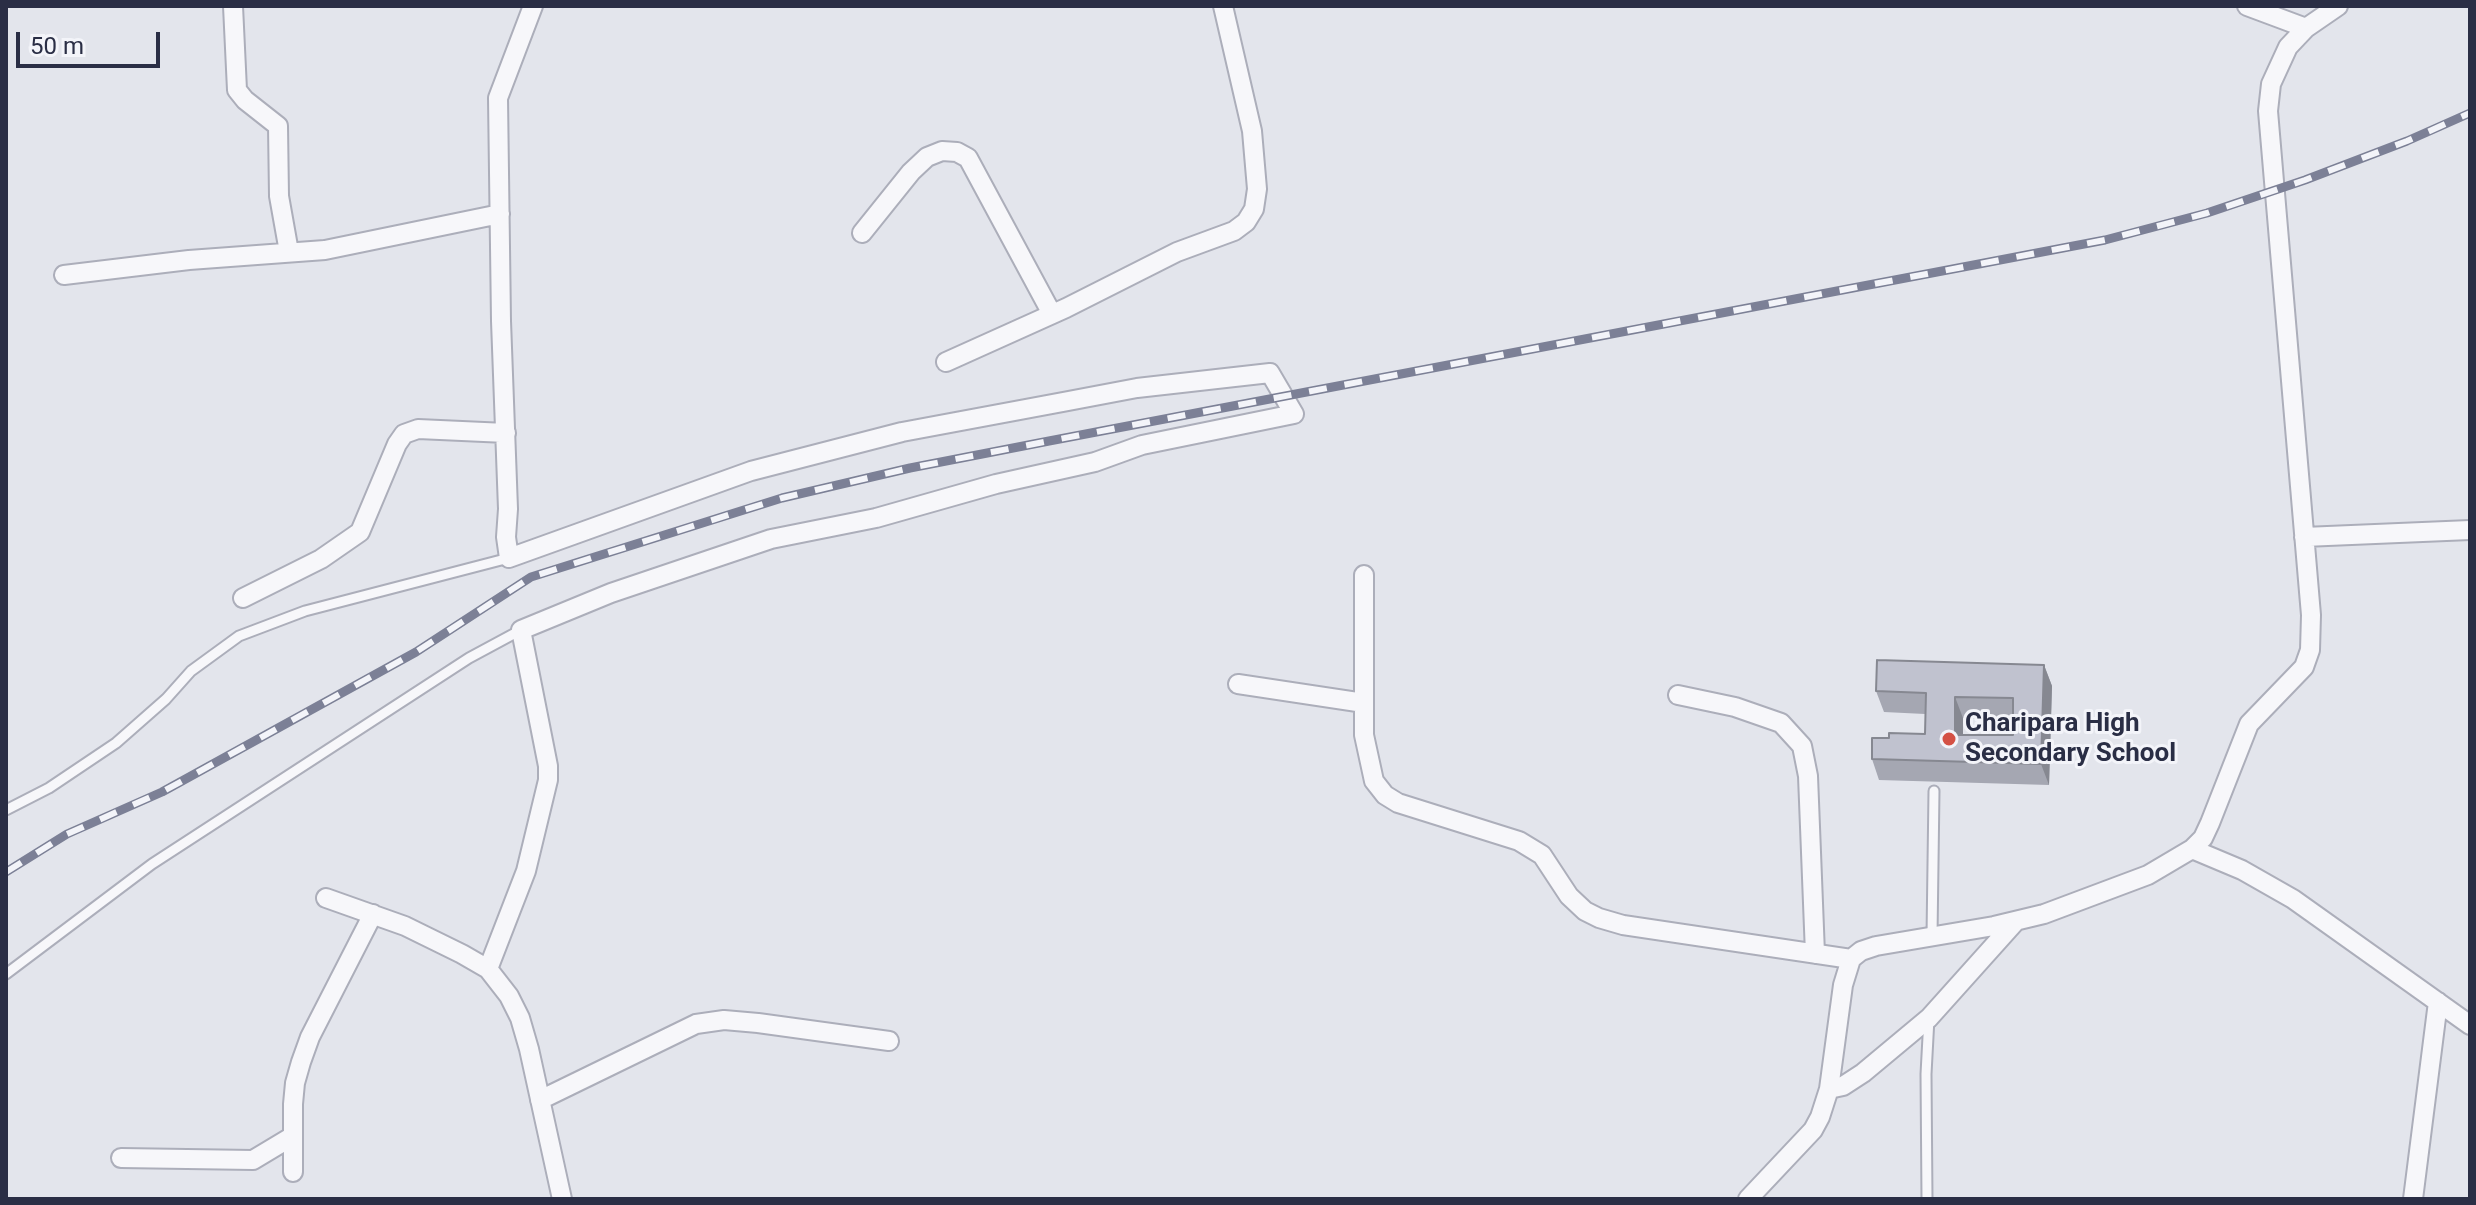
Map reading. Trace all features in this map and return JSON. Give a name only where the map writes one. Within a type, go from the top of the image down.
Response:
[{"type":"street","points":[[233,6],[237,90],[278,126],[279,196],[289,252]]},
{"type":"street","points":[[488,969],[526,871],[548,780],[548,766],[521,630],[611,593],[771,539],[876,518],[996,484],[1095,462],[1142,445],[1294,414],[1270,373],[1137,388],[902,432],[751,471],[509,558],[506,537],[508,509],[498,98],[533,6]]},
{"type":"street","points":[[946,362],[1177,252],[1234,231],[1246,222],[1254,209],[1257,189],[1252,131],[1223,6]]},
{"type":"street","points":[[2247,6],[2306,28]]},
{"type":"street","points":[[1751,1198],[1813,1130],[1825,1104],[1843,985],[1851,959],[1861,951],[1876,946],[2016,921],[2110,891],[2148,875],[2192,849],[2203,838],[2210,823],[2249,724],[2296,678],[2307,659],[2311,615],[2268,111],[2271,84],[2288,47],[2306,28],[2338,6]]},
{"type":"street","points":[[862,233],[911,172],[927,157],[942,151],[957,152],[968,158],[1052,314]]},
{"type":"street","points":[[64,275],[203,258],[325,250],[500,214]]},
{"type":"street","points":[[243,598],[321,559],[360,532],[404,434],[418,429],[506,433]]},
{"type":"street","points":[[2304,537],[2470,530]]},
{"type":"street","points":[[1364,575],[1364,735],[1374,781],[1385,795],[1398,803],[1519,841],[1542,855],[1569,896],[1585,911],[1623,925],[1851,959]]},
{"type":"street","points":[[1238,684],[1364,703]]},
{"type":"street","points":[[1678,695],[1735,707],[1781,723],[1802,746],[1808,776],[1815,954]]},
{"type":"street","points":[[2192,849],[2242,870],[2293,899],[2470,1025]]},
{"type":"street","points":[[326,898],[405,926],[488,969],[509,996],[520,1018],[562,1199]]},
{"type":"street","points":[[293,1172],[295,1083],[301,1062],[310,1037],[373,914]]},
{"type":"street","points":[[1829,1089],[1843,1086],[1863,1073],[1929,1018],[2016,921]]},
{"type":"street","points":[[2413,1199],[2438,1002]]},
{"type":"street","points":[[540,1100],[696,1024],[724,1020],[889,1041]]},
{"type":"street","points":[[121,1158],[253,1160],[293,1136]]},
{"type":"lane","points":[[6,810],[49,788],[116,743],[166,699],[191,671],[239,636],[305,611],[509,558]]},
{"type":"lane","points":[[6,974],[152,864],[469,658],[521,630]]},
{"type":"lane","points":[[1932,936],[1934,791]]},
{"type":"lane","points":[[1927,1199],[1929,1018]]},
{"type":"building","points":[[1877,660],[2044,665],[2041,764],[1872,759],[1872,738],[1889,738],[1889,733],[1925,734],[1926,693],[1876,691]],"holes":[[[1955,697],[2013,698],[2013,735],[1955,735]]]},
{"type":"railway","points":[[6,872],[67,834],[162,792],[416,652],[531,577],[782,498],[910,468],[2105,240],[2207,213],[2305,180],[2470,113]]},
{"type":"place","name":"Charipara High Secondary School","points":[[1949,739]]}]
